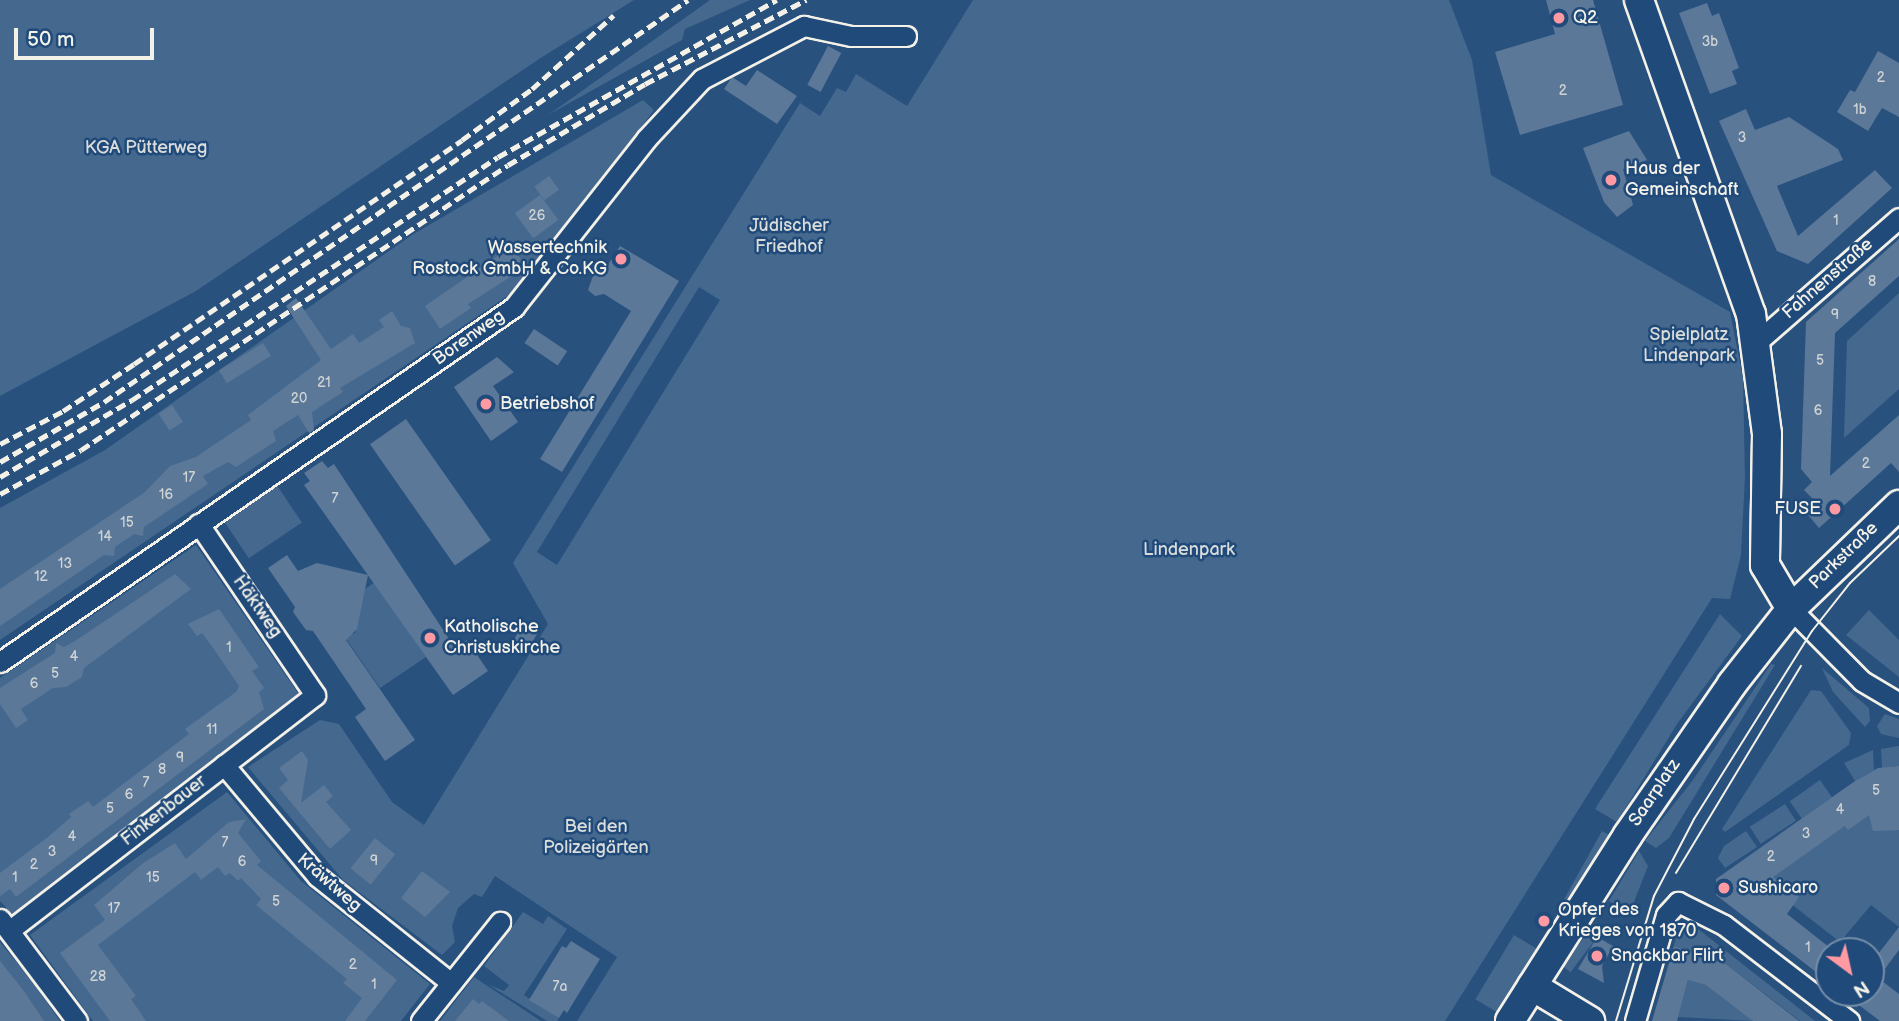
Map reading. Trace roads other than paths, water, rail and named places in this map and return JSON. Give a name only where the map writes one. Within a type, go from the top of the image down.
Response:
[{"type":"street","points":[[1639,0],[1758,341],[1767,434],[1765,565],[1791,609],[1862,681],[1899,703]]},
{"type":"street","name":"Borenweg","points":[[0,662],[514,307],[646,139],[702,79],[804,26],[851,36],[906,36]]},
{"type":"street","name":"Fahnenstraße","points":[[1758,341],[1899,218]]},
{"type":"street","name":"Parkstraße","points":[[1791,609],[1899,505]]},
{"type":"street","name":"Häktweg","points":[[199,524],[315,690]]},
{"type":"street","name":"Saarplatz","points":[[1510,1021],[1694,736],[1791,609]]},
{"type":"street","name":"Finkenbauer","points":[[5,925],[313,698],[315,690]]},
{"type":"street","name":"Kräwtweg","points":[[224,765],[317,876],[451,983]]},
{"type":"street","points":[[1635,1021],[1667,915],[1678,902],[1724,925],[1849,1021]]},
{"type":"street","points":[[421,1021],[500,922]]},
{"type":"street","points":[[5,925],[77,1021]]},
{"type":"street","points":[[1532,986],[1590,1021]]},
{"type":"tram line","points":[[1616,1021],[1654,896],[1694,819],[1812,631],[1850,583],[1899,536]]},
{"type":"tram line","points":[[1676,873],[1801,666]]},
{"type":"railway","points":[[0,462],[104,402],[688,0]]},
{"type":"railway","points":[[0,477],[132,400],[498,157],[777,0]]},
{"type":"railway","points":[[0,494],[81,450],[508,165],[645,84],[806,0]]},
{"type":"railway","points":[[0,444],[63,411],[462,140],[532,89],[614,15]]},
{"type":"place","name":"Q2","points":[[1559,18]]},
{"type":"place","name":"Haus der Gemeinschaft","points":[[1611,180]]},
{"type":"place","name":"Wassertechnik Rostock GmbH & Co.KG","points":[[621,259]]},
{"type":"place","name":"Betriebshof","points":[[486,404]]},
{"type":"place","name":"FUSE","points":[[1835,509]]},
{"type":"place","name":"Katholische Christuskirche","points":[[430,638]]},
{"type":"place","name":"Sushicaro","points":[[1724,888]]},
{"type":"place","name":"Opfer des Krieges von 1870","points":[[1544,921]]},
{"type":"place","name":"Snackbar Flirt","points":[[1597,956]]},
{"type":"park label","name":"KGA Pütterweg","points":[[146,148]]},
{"type":"park label","name":"Jüdischer Friedhof","points":[[789,237]]},
{"type":"park label","name":"Spielplatz Lindenpark","points":[[1689,346]]},
{"type":"park label","name":"Lindenpark","points":[[1189,550]]},
{"type":"park label","name":"Bei den Polizeigärten","points":[[596,838]]}]
